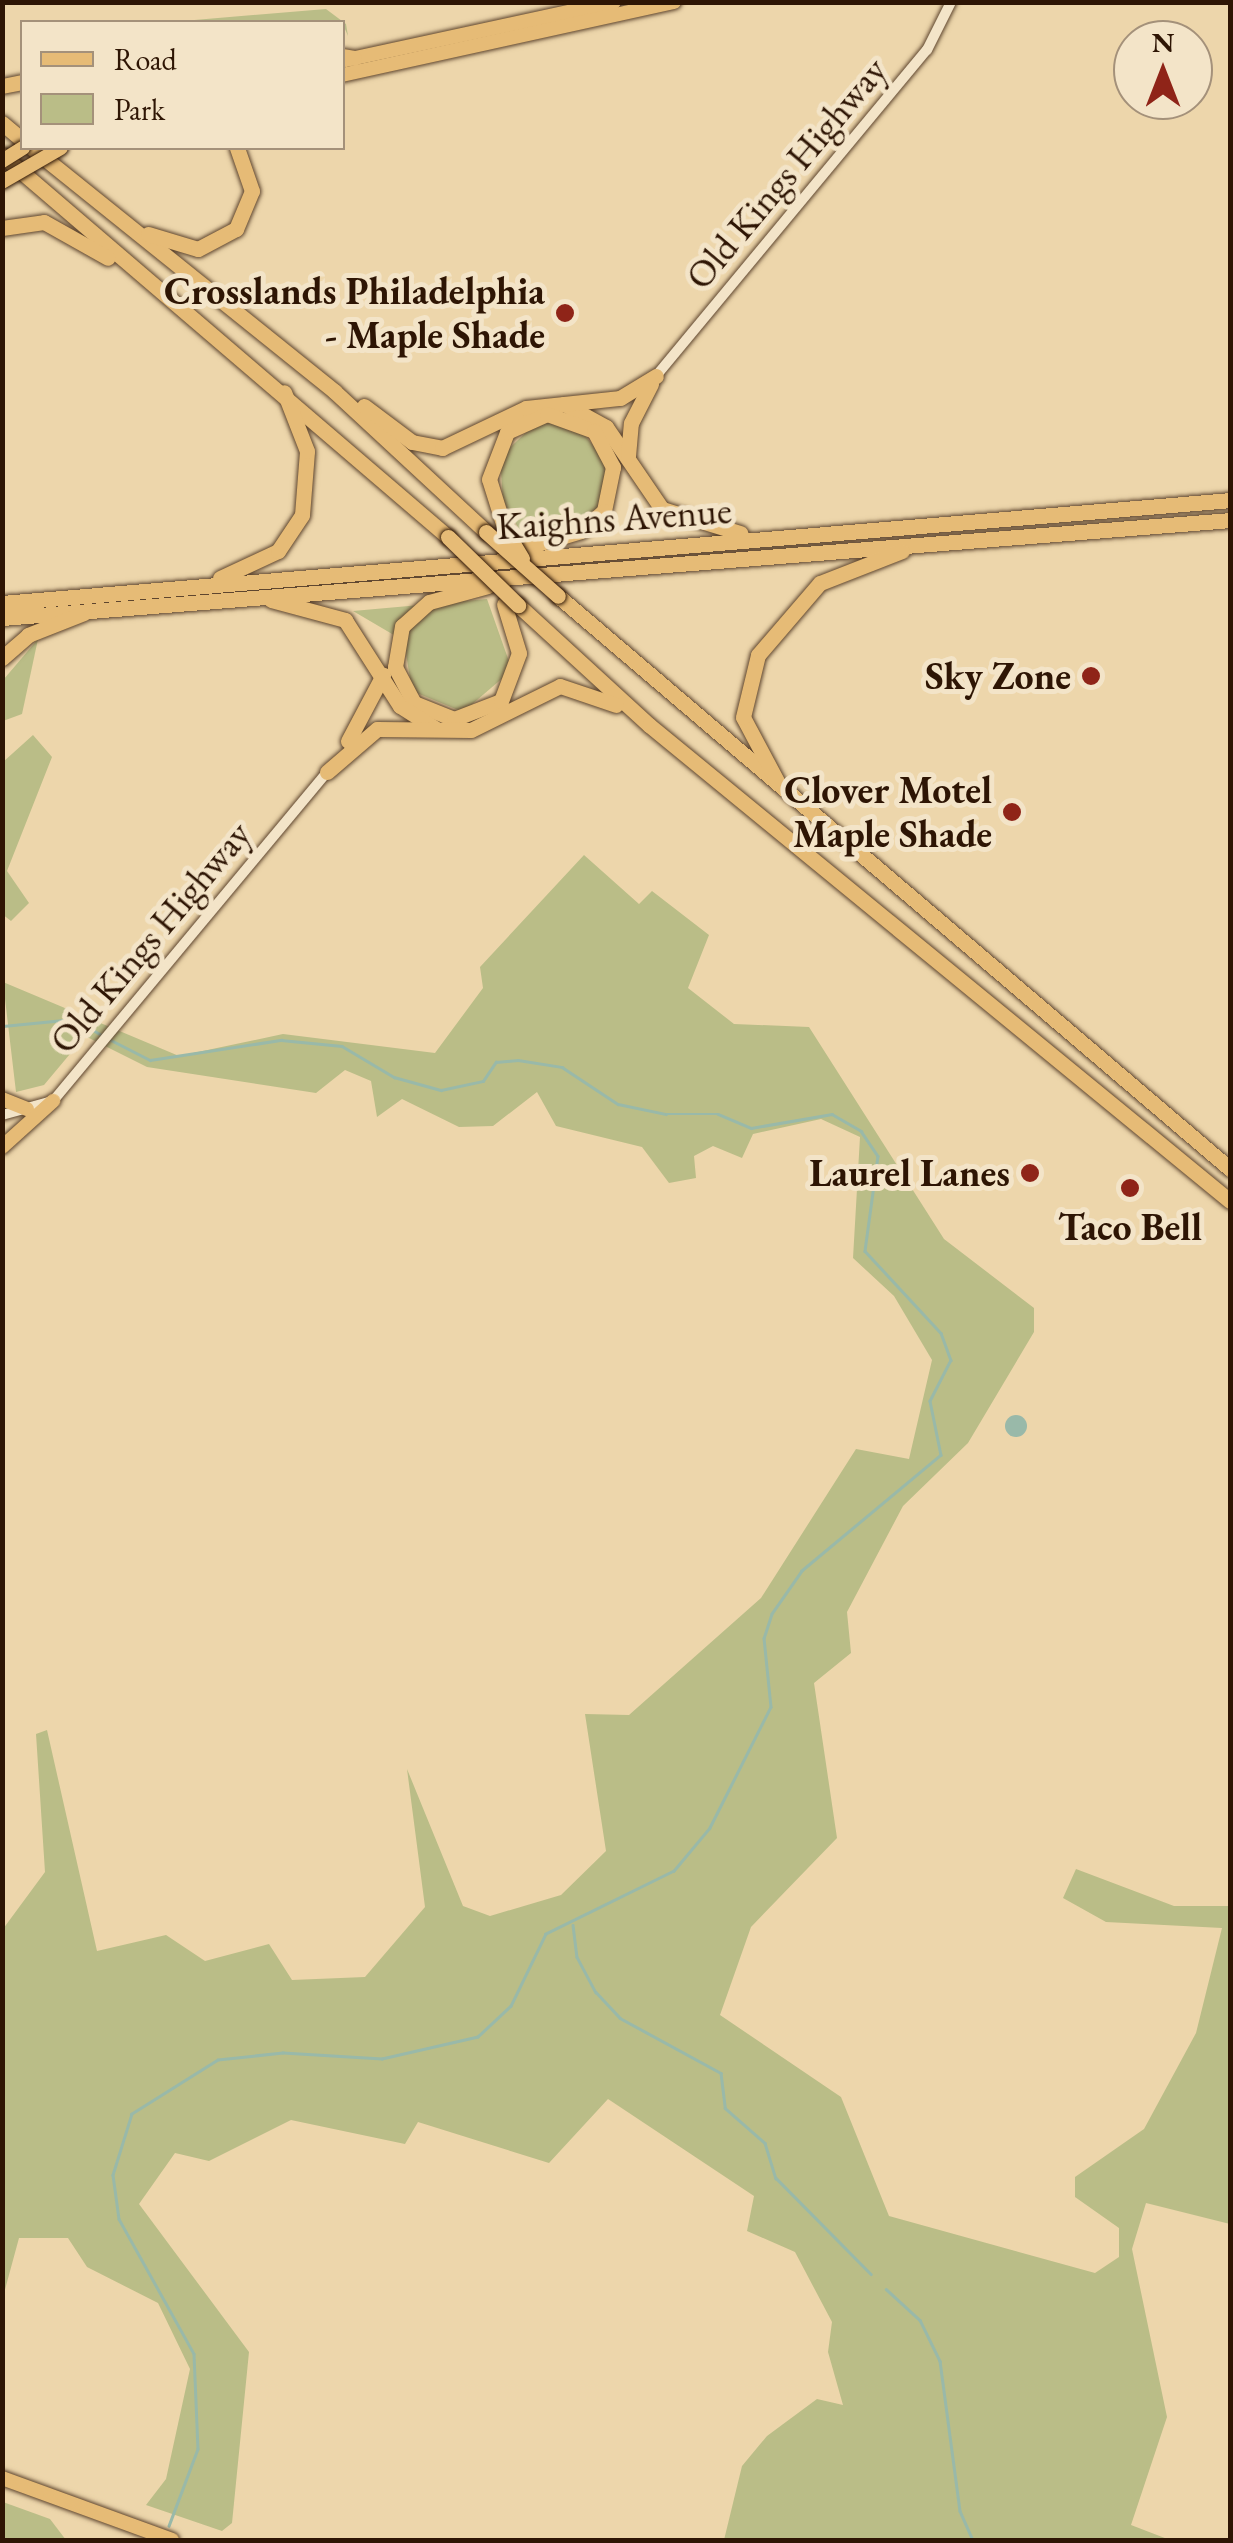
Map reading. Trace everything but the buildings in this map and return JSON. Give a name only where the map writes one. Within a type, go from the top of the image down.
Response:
[{"type":"highway","points":[[34,150],[334,391],[486,532],[791,800],[1230,1169]]},
{"type":"highway","points":[[110,212],[173,246],[222,241],[251,200],[238,150]]},
{"type":"highway","points":[[2,158],[283,388],[448,537],[488,566],[511,605],[650,725],[1230,1201]]},
{"type":"highway","points":[[2,228],[54,226],[158,289]]},
{"type":"highway","points":[[334,391],[435,448],[559,402],[620,398],[656,376]]},
{"type":"highway","points":[[628,460],[631,423],[656,376]]},
{"type":"highway","points":[[216,581],[278,551],[302,515],[307,451],[283,388]]},
{"type":"highway","points":[[559,402],[598,420],[649,496],[679,520],[799,538]]},
{"type":"highway","points":[[488,566],[574,534],[604,510],[613,467],[587,426],[539,416],[502,438],[489,479],[504,530],[526,566]]},
{"type":"highway","name":"Kaighns Avenue","points":[[2,603],[216,581],[488,566],[1230,500]]},
{"type":"highway","name":"Kaighns Avenue","points":[[2,618],[234,595],[1230,520]]},
{"type":"highway","points":[[791,800],[745,726],[753,665],[820,583],[913,546]]},
{"type":"highway","points":[[511,605],[519,653],[506,694],[462,719],[414,703],[394,658],[407,619],[429,602],[512,577]]},
{"type":"highway","points":[[234,595],[336,616],[408,713],[444,731]]},
{"type":"highway","points":[[2,658],[28,635],[90,610]]},
{"type":"highway","points":[[327,772],[383,675]]},
{"type":"highway","points":[[327,772],[377,730],[479,728],[567,685],[650,725]]},
{"type":"main road","points":[[346,58],[614,2]]},
{"type":"main road","points":[[345,74],[674,2]]},
{"type":"main road","points":[[2,182],[58,150]]},
{"type":"main road","points":[[2,1099],[27,1109]]},
{"type":"main road","points":[[2,1146],[53,1101]]},
{"type":"main road","points":[[2,2478],[172,2540]]},
{"type":"street","name":"Old Kings Highway","points":[[656,376],[927,50],[951,2]]},
{"type":"street","name":"Old Kings Highway","points":[[2,1115],[53,1101],[327,772]]},
{"type":"green space","points":[[326,9],[341,20],[195,20]]},
{"type":"green space","points":[[537,422],[576,425],[608,463],[603,503],[570,530],[523,536],[503,501],[500,457]]},
{"type":"green space","points":[[487,599],[512,670],[463,712],[412,691],[404,641],[353,611]]},
{"type":"green space","points":[[38,639],[22,714],[3,721],[4,679]]},
{"type":"green space","points":[[33,735],[52,757],[7,871],[29,903],[11,921],[2,914],[3,762]]},
{"type":"green space","points":[[584,855],[639,904],[652,891],[709,935],[688,988],[734,1024],[809,1027],[944,1239],[1034,1308],[1034,1332],[968,1443],[903,1506],[847,1612],[851,1653],[814,1683],[837,1838],[751,1927],[720,2015],[841,2097],[889,2216],[1095,2273],[1119,2257],[1119,2228],[1075,2197],[1075,2177],[1144,2129],[1196,2033],[1222,1928],[1106,1922],[1063,1898],[1076,1869],[1174,1906],[1230,1906],[1230,2224],[1146,2203],[1132,2249],[1167,2417],[1131,2525],[1170,2540],[724,2540],[742,2466],[767,2436],[817,2399],[843,2405],[828,2352],[832,2322],[795,2252],[747,2231],[754,2196],[608,2099],[549,2163],[418,2122],[405,2144],[291,2120],[209,2161],[175,2153],[139,2204],[249,2352],[232,2523],[222,2531],[146,2505],[166,2479],[190,2369],[158,2303],[87,2267],[68,2238],[19,2238],[3,2297],[3,1929],[45,1872],[36,1734],[47,1730],[97,1951],[166,1935],[205,1961],[269,1944],[292,1980],[365,1977],[425,1907],[407,1769],[463,1906],[490,1916],[561,1895],[606,1851],[585,1714],[629,1715],[761,1598],[856,1449],[909,1459],[932,1360],[894,1296],[853,1258],[860,1137],[821,1119],[753,1134],[742,1158],[713,1146],[694,1156],[696,1178],[669,1183],[642,1147],[556,1126],[537,1092],[493,1126],[459,1127],[402,1099],[377,1117],[371,1081],[345,1070],[316,1093],[147,1067],[85,1036],[44,1085],[16,1092],[3,982],[179,1056],[283,1034],[435,1053],[483,988],[480,967]]},
{"type":"green space","points":[[3,2502],[50,2519],[66,2540],[3,2540]]},
{"type":"shaded area","points":[[1016,1415],[1024,1418],[1024,1434],[1016,1437],[1008,1434],[1005,1426],[1008,1418]]},
{"type":"waterway","points":[[3,1026],[74,1019],[104,1036]]},
{"type":"waterway","points":[[111,1040],[150,1060],[281,1040],[342,1046],[394,1077],[441,1090],[483,1081],[496,1062],[518,1060],[562,1067],[618,1104],[666,1114],[718,1114],[751,1128],[832,1114],[861,1131],[878,1156],[865,1251],[941,1333],[951,1360],[930,1401],[941,1455],[802,1571],[772,1614],[764,1638],[771,1707],[710,1828],[674,1871],[546,1934],[511,2006],[478,2037],[382,2059],[283,2053],[218,2060],[132,2114],[113,2175],[119,2219],[194,2354],[198,2449],[169,2526]]},
{"type":"waterway","points":[[573,1925],[577,1957],[596,1992],[620,2018],[721,2073],[725,2108],[765,2143],[776,2178],[871,2274]]},
{"type":"waterway","points":[[886,2289],[920,2320],[940,2361],[960,2511],[973,2540]]},
{"type":"place","name":"Crosslands Philadelphia - Maple Shade","points":[[565,313]]},
{"type":"place","name":"Sky Zone","points":[[1091,676]]},
{"type":"place","name":"Clover Motel Maple Shade","points":[[1012,812]]},
{"type":"place","name":"Laurel Lanes","points":[[1030,1173]]},
{"type":"place","name":"Taco Bell","points":[[1130,1188]]}]
